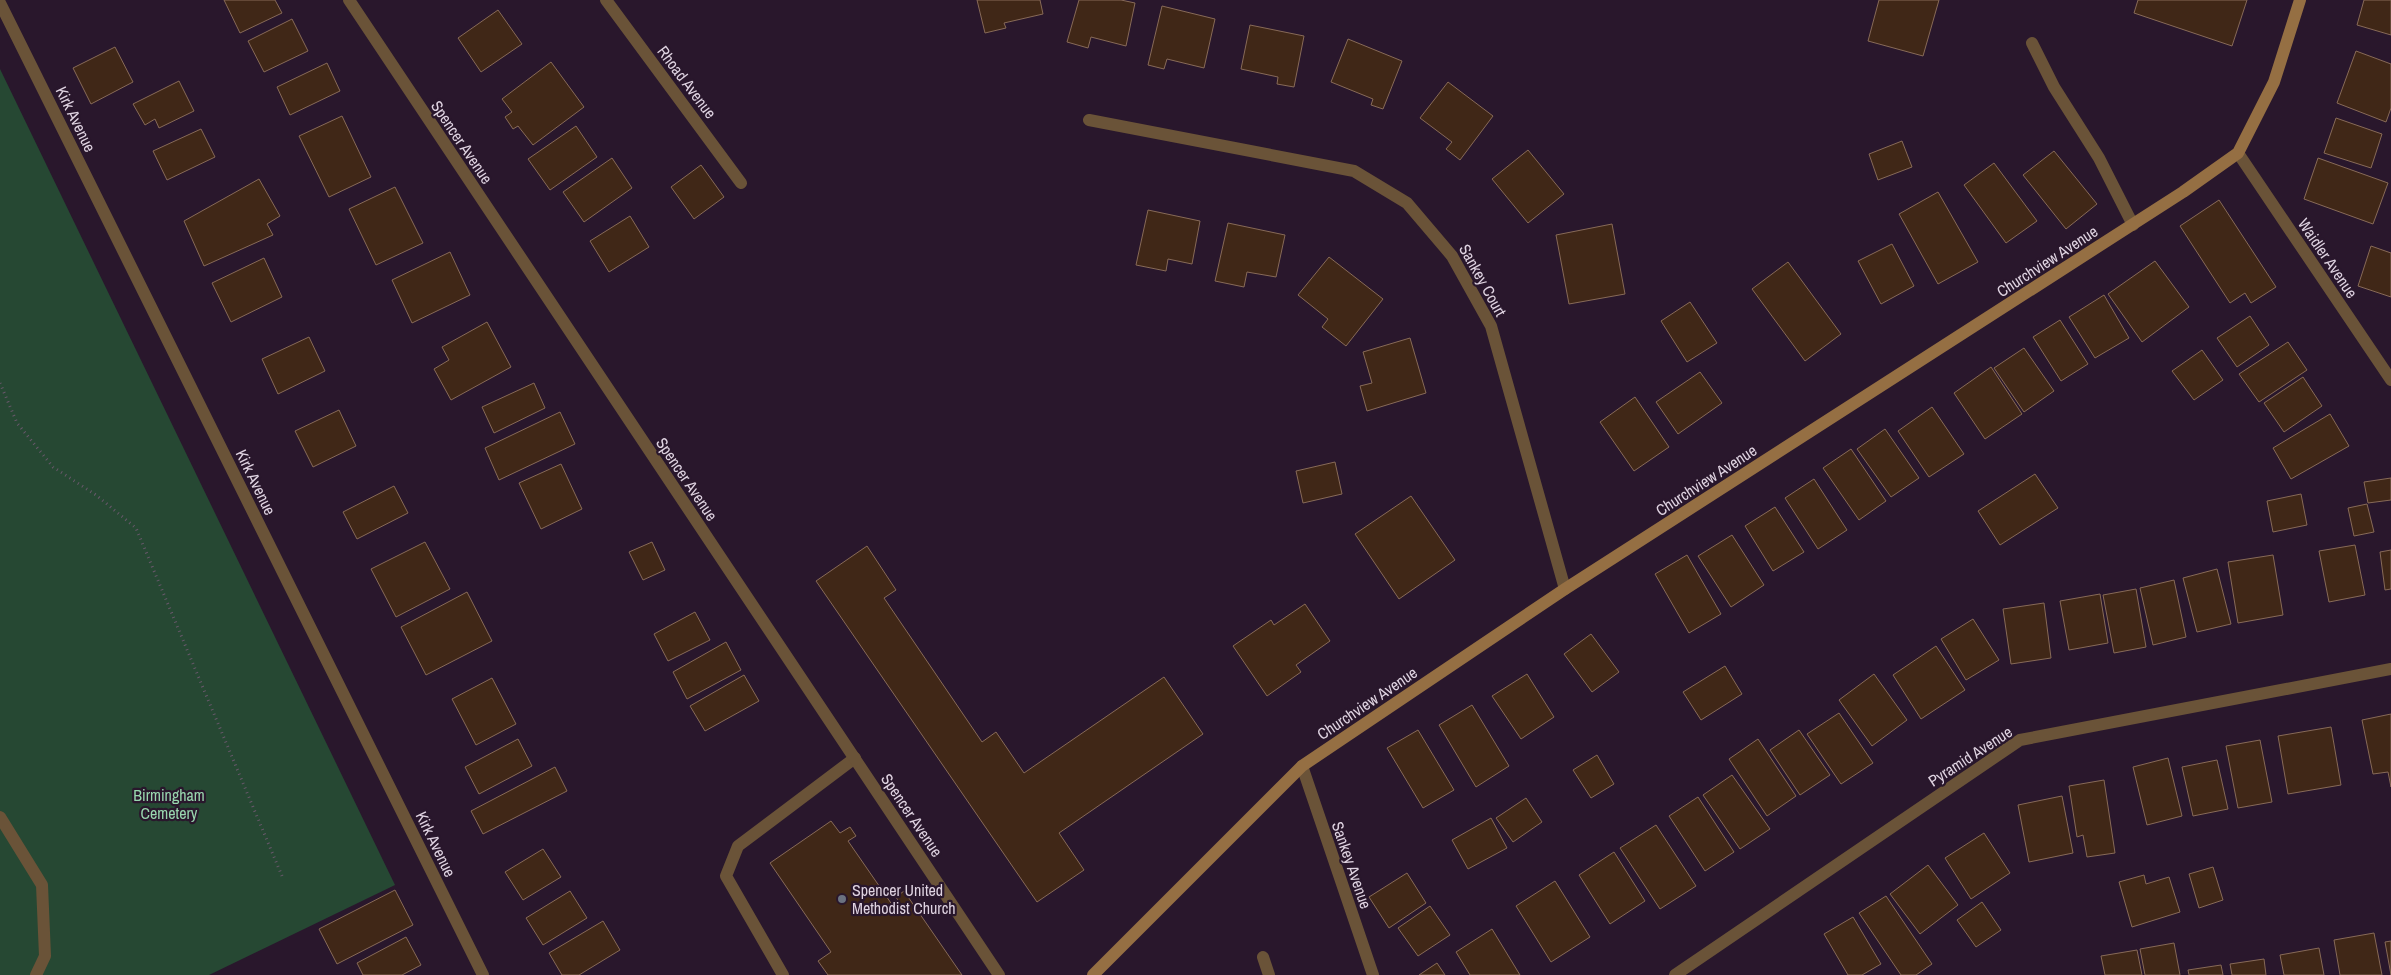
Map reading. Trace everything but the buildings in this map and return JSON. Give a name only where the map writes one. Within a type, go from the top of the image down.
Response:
[{"type":"street","name":"Spencer Avenue","points":[[348,0],[1000,975]]},
{"type":"street","name":"Rhoad Avenue","points":[[606,0],[742,183]]},
{"type":"street","name":"Churchview Avenue","points":[[1093,975],[1302,766],[1565,589],[2133,225],[2238,153],[2274,82],[2300,0]]},
{"type":"street","name":"Kirk Avenue","points":[[0,3],[483,975]]},
{"type":"street","points":[[2032,43],[2054,87],[2099,158],[2133,225]]},
{"type":"street","name":"Sankey Court","points":[[1089,120],[1354,171],[1407,203],[1452,256],[1491,326],[1565,589]]},
{"type":"street","name":"Waidler Avenue","points":[[2238,153],[2391,380]]},
{"type":"street","name":"Pyramid Avenue","points":[[1675,975],[2020,740],[2391,669]]},
{"type":"street","points":[[783,975],[726,876],[738,846],[855,758]]},
{"type":"street","name":"Sankey Avenue","points":[[1302,766],[1373,975]]},
{"type":"street","points":[[0,817],[42,885],[45,956],[36,975]]},
{"type":"street","points":[[1263,957],[1269,975]]},
{"type":"path","points":[[0,383],[17,423],[53,467],[96,496],[136,528],[282,876]]},
{"type":"green space","name":"Birmingham Cemetery","points":[[0,69],[395,885],[209,975],[0,975]]},
{"type":"place","name":"Spencer United Methodist Church","points":[[842,899]]}]
